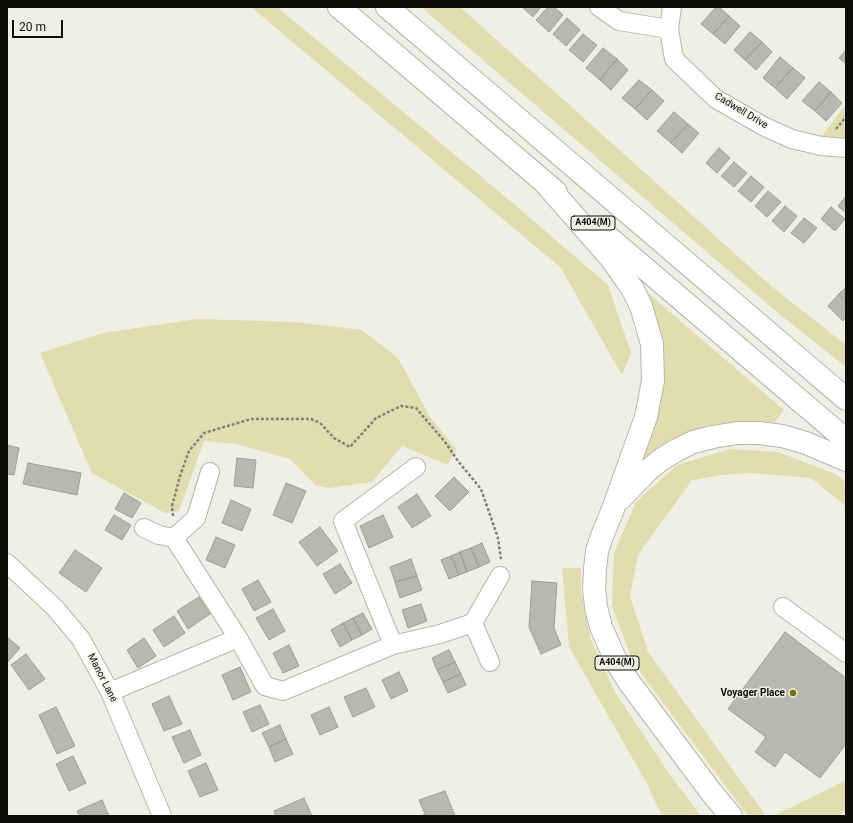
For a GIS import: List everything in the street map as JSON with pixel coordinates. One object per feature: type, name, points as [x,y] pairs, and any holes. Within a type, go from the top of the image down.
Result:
[{"type":"highway","name":"A404(M)","points":[[339,7],[846,440]]},
{"type":"highway","name":"A404(M)","points":[[387,7],[846,399]]},
{"type":"highway","name":"A404(M)","points":[[545,183],[610,258],[625,278],[641,306],[652,344],[653,381],[648,411],[597,551],[594,588],[596,607],[601,627],[617,663],[629,682],[711,792],[731,816]]},
{"type":"highway","name":"A404(M)","points":[[613,509],[634,484],[662,459],[693,442],[713,437],[737,433],[759,433],[782,436],[806,443],[846,460]]},
{"type":"street","points":[[599,7],[619,21],[669,29]]},
{"type":"street","name":"Cadwell Drive","points":[[672,7],[669,29],[674,59],[716,98],[765,127],[792,139],[821,146],[846,148]]},
{"type":"street","points":[[394,645],[344,521],[416,467]]},
{"type":"street","points":[[174,538],[196,518],[210,472]]},
{"type":"street","points":[[144,528],[159,535],[174,538],[238,638],[265,686],[283,691],[394,645],[440,634],[473,623],[500,576]]},
{"type":"street","name":"Manor Lane","points":[[7,563],[55,608],[81,639],[110,692],[162,816]]},
{"type":"street","points":[[783,607],[846,653]]},
{"type":"street","points":[[473,623],[490,662]]},
{"type":"street","points":[[110,692],[238,638]]},
{"type":"path","points":[[174,538],[172,506],[180,476],[189,451],[204,433],[251,419],[311,419],[320,423],[334,438],[350,447],[376,418],[401,406],[416,408],[445,442],[481,490],[498,538],[502,558],[500,576]]},
{"type":"shaded area","points":[[251,7],[277,7],[514,204],[608,285],[631,353],[622,375],[561,268]]},
{"type":"shaded area","points":[[421,7],[460,7],[771,286],[846,345],[846,367],[783,317]]},
{"type":"shaded area","points":[[846,104],[846,138],[822,136]]},
{"type":"shaded area","points":[[641,287],[784,410],[774,423],[769,422],[766,426],[637,464],[652,428]]},
{"type":"shaded area","points":[[197,319],[294,322],[362,330],[398,358],[430,417],[456,449],[448,465],[402,446],[372,482],[329,488],[315,485],[290,459],[236,444],[204,441],[179,511],[165,513],[92,473],[40,353],[103,333]]},
{"type":"shaded area","points":[[730,449],[778,452],[837,475],[846,482],[846,506],[811,478],[751,473],[722,475],[692,480],[638,555],[630,596],[648,652],[766,816],[748,816],[634,664],[612,607],[614,553],[636,502],[677,465]]},
{"type":"shaded area","points":[[562,568],[581,568],[581,592],[590,637],[615,692],[670,775],[701,816],[662,816],[646,782],[569,647]]},
{"type":"shaded area","points":[[846,779],[846,810],[838,816],[773,816],[843,782]]},
{"type":"building","points":[[522,7],[541,7],[533,17]]},
{"type":"building","points":[[548,7],[554,7],[563,15],[549,32],[536,20]]},
{"type":"building","points":[[716,7],[719,7],[729,16],[713,34],[701,24]]},
{"type":"building","points":[[729,16],[740,26],[725,44],[713,34]]},
{"type":"building","points":[[567,18],[580,30],[566,46],[553,34]]},
{"type":"building","points":[[750,32],[762,42],[745,60],[734,50]]},
{"type":"building","points":[[583,34],[597,45],[583,62],[569,50]]},
{"type":"building","points":[[762,42],[772,52],[756,70],[745,60]]},
{"type":"building","points":[[603,48],[617,59],[600,80],[586,68]]},
{"type":"building","points":[[846,50],[846,64],[839,58]]},
{"type":"building","points":[[780,57],[793,68],[775,88],[763,78]]},
{"type":"building","points":[[617,59],[628,70],[611,90],[600,80]]},
{"type":"building","points":[[793,68],[805,78],[787,99],[775,88]]},
{"type":"building","points":[[639,80],[652,90],[635,109],[622,98]]},
{"type":"building","points":[[819,82],[831,92],[815,111],[802,101]]},
{"type":"building","points":[[652,90],[664,101],[647,120],[635,109]]},
{"type":"building","points":[[831,92],[842,103],[826,121],[815,111]]},
{"type":"building","points":[[674,112],[688,124],[671,143],[657,131]]},
{"type":"building","points":[[688,124],[699,133],[682,153],[671,143]]},
{"type":"building","points":[[719,148],[730,158],[717,173],[706,163]]},
{"type":"building","points":[[734,162],[747,173],[734,187],[721,176]]},
{"type":"building","points":[[751,176],[764,187],[751,202],[738,191]]},
{"type":"building","points":[[768,191],[781,202],[767,217],[755,206]]},
{"type":"building","points":[[846,196],[846,213],[838,206]]},
{"type":"building","points":[[785,206],[797,216],[784,232],[772,221]]},
{"type":"building","points":[[831,207],[845,219],[835,231],[821,219]]},
{"type":"building","points":[[804,218],[817,228],[804,243],[791,233]]},
{"type":"building","points":[[846,287],[846,301],[839,294]]},
{"type":"building","points":[[839,294],[846,301],[846,317],[843,321],[828,306]]},
{"type":"building","points":[[7,445],[19,448],[14,475],[7,474]]},
{"type":"building","points":[[237,458],[256,460],[253,488],[234,486]]},
{"type":"building","points":[[28,463],[81,473],[77,495],[23,484]]},
{"type":"building","points":[[454,477],[469,492],[450,511],[435,496]]},
{"type":"building","points":[[286,483],[306,491],[292,523],[273,515]]},
{"type":"building","points":[[124,493],[141,503],[132,518],[115,509]]},
{"type":"building","points":[[417,494],[431,516],[412,528],[398,507]]},
{"type":"building","points":[[231,500],[251,509],[242,531],[222,523]]},
{"type":"building","points":[[114,515],[131,525],[122,540],[105,530]]},
{"type":"building","points":[[383,515],[393,537],[369,548],[360,526]]},
{"type":"building","points":[[320,527],[338,551],[317,566],[299,542]]},
{"type":"building","points":[[216,537],[235,545],[225,568],[206,560]]},
{"type":"building","points":[[482,543],[490,562],[479,567],[471,548]]},
{"type":"building","points":[[471,548],[479,567],[467,572],[460,552]]},
{"type":"building","points":[[75,550],[102,568],[86,592],[59,573]]},
{"type":"building","points":[[460,552],[467,572],[459,575],[451,556]]},
{"type":"building","points":[[451,556],[459,575],[449,579],[441,560]]},
{"type":"building","points":[[411,559],[417,576],[395,582],[390,567]]},
{"type":"building","points":[[340,564],[352,583],[335,594],[323,574]]},
{"type":"building","points":[[417,576],[422,590],[400,598],[395,582]]},
{"type":"building","points":[[258,580],[271,602],[254,611],[242,589]]},
{"type":"building","points":[[532,581],[557,583],[554,628],[561,645],[541,654],[529,627]]},
{"type":"building","points":[[199,597],[210,614],[188,629],[177,611]]},
{"type":"building","points":[[421,604],[427,621],[408,628],[402,610]]},
{"type":"building","points":[[273,609],[285,631],[269,640],[256,618]]},
{"type":"building","points":[[363,613],[372,629],[362,635],[353,618]]},
{"type":"building","points":[[174,616],[185,633],[164,647],[153,630]]},
{"type":"building","points":[[353,618],[362,635],[352,640],[343,623]]},
{"type":"building","points":[[343,623],[352,640],[340,647],[331,630]]},
{"type":"building","name":"Voyager Place","points":[[785,632],[846,678],[846,744],[820,778],[785,752],[775,767],[755,752],[766,737],[728,709]]},
{"type":"building","points":[[7,637],[20,648],[7,663]]},
{"type":"building","points":[[144,638],[156,656],[138,668],[127,650]]},
{"type":"building","points":[[289,645],[299,666],[283,673],[273,653]]},
{"type":"building","points":[[449,650],[455,662],[437,670],[432,658]]},
{"type":"building","points":[[26,654],[45,679],[29,690],[11,665]]},
{"type":"building","points":[[455,662],[461,674],[443,682],[437,670]]},
{"type":"building","points":[[240,667],[251,692],[233,700],[222,675]]},
{"type":"building","points":[[399,672],[408,691],[391,699],[382,680]]},
{"type":"building","points":[[461,674],[466,685],[448,693],[443,682]]},
{"type":"building","points":[[366,688],[375,707],[353,717],[344,697]]},
{"type":"building","points":[[169,696],[182,724],[164,731],[152,704]]},
{"type":"building","points":[[260,705],[269,724],[252,732],[243,712]]},
{"type":"building","points":[[56,707],[75,746],[57,754],[39,715]]},
{"type":"building","points":[[329,707],[338,727],[320,735],[311,715]]},
{"type":"building","points":[[280,725],[286,739],[269,747],[262,733]]},
{"type":"building","points":[[190,730],[201,755],[184,763],[172,737]]},
{"type":"building","points":[[286,739],[293,754],[275,762],[269,747]]},
{"type":"building","points":[[73,756],[86,783],[69,791],[56,764]]},
{"type":"building","points":[[206,763],[218,790],[200,797],[188,771]]},
{"type":"building","points":[[445,791],[455,816],[421,816],[425,814],[419,800]]},
{"type":"building","points":[[304,798],[312,816],[276,816],[274,811]]},
{"type":"building","points":[[102,800],[109,816],[80,816],[77,811]]},
{"type":"place","name":"Voyager Place","points":[[793,693]]}]
